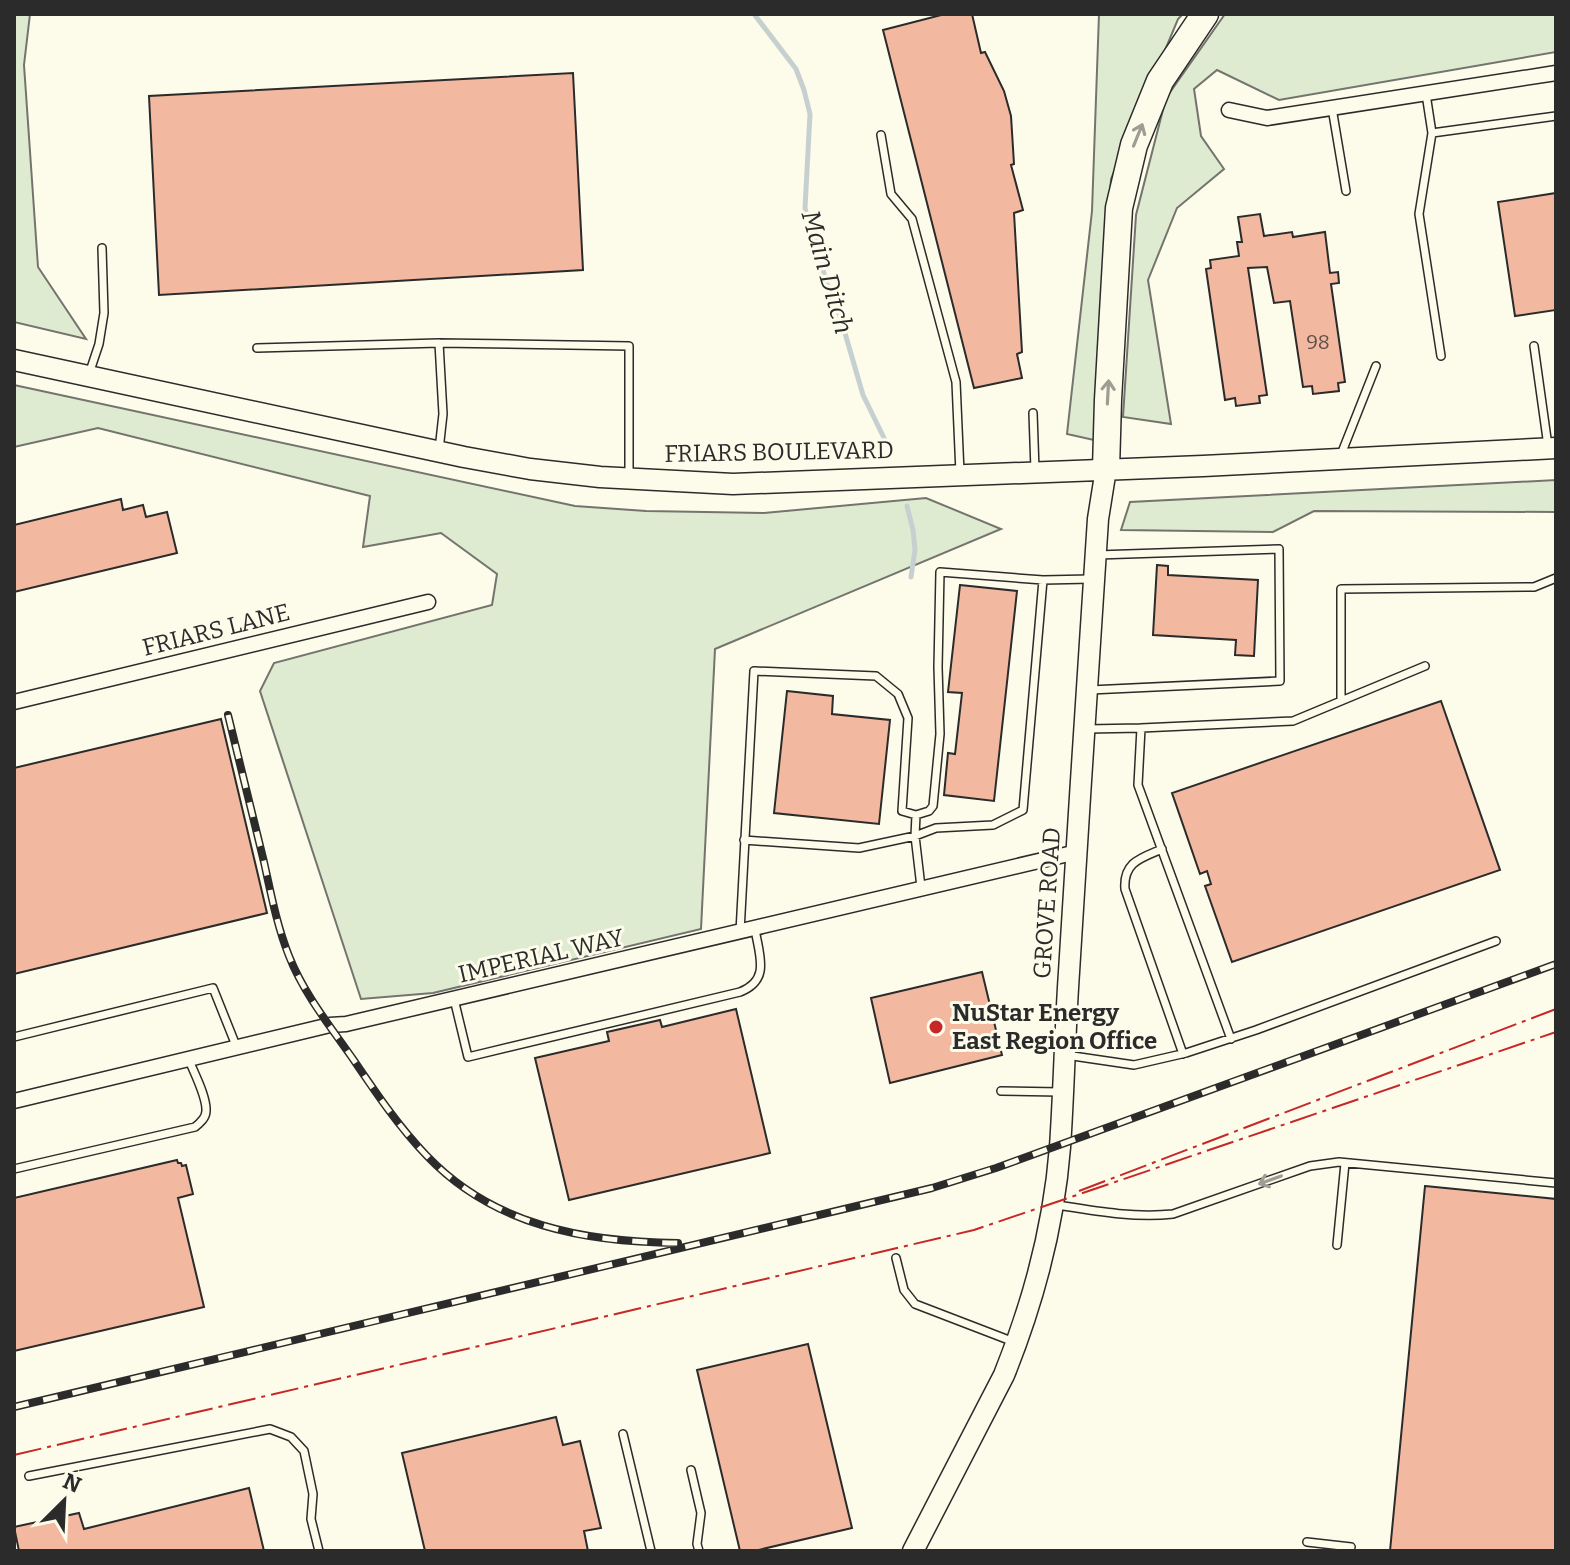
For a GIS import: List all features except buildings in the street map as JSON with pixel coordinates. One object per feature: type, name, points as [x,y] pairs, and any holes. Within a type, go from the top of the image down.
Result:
[{"type":"highway","points":[[1106,469],[1119,208],[1134,145],[1160,81],[1205,14]]},
{"type":"main road","name":"FRIARS BOULEVARD","points":[[14,360],[530,469],[733,484],[1339,460],[1552,448]]},
{"type":"main road","name":"GROVE ROAD","points":[[913,1551],[1004,1375],[1034,1290],[1052,1205],[1060,1145],[1093,579],[1106,469]]},
{"type":"street","points":[[1229,110],[1267,118],[1556,73]]},
{"type":"street","name":"FRIARS LANE","points":[[14,702],[428,602]]},
{"type":"street","name":"IMPERIAL WAY","points":[[14,1101],[1077,852]]},
{"type":"lane","points":[[1426,93],[1432,133],[1419,214],[1441,356]]},
{"type":"lane","points":[[1332,108],[1346,191]]},
{"type":"lane","points":[[1432,133],[1556,116]]},
{"type":"lane","points":[[881,135],[891,194],[912,219],[956,382],[960,475]]},
{"type":"lane","points":[[88,376],[99,344],[104,313],[102,248]]},
{"type":"lane","points":[[439,343],[443,414],[439,452]]},
{"type":"lane","points":[[257,348],[439,343],[629,346],[629,478]]},
{"type":"lane","points":[[1534,346],[1552,448]]},
{"type":"lane","points":[[1339,460],[1376,366]]},
{"type":"lane","points":[[1033,413],[1036,472]]},
{"type":"lane","points":[[1086,691],[1280,681],[1279,549],[1095,555]]},
{"type":"lane","points":[[454,999],[468,1057],[751,988],[760,973],[760,964],[748,931],[744,840],[754,671],[876,676],[898,694],[908,718],[902,811],[916,815],[929,811],[933,806],[939,748],[940,572],[1043,580],[1093,579]]},
{"type":"lane","points":[[1341,700],[1341,589],[1534,587],[1556,578]]},
{"type":"lane","points":[[744,840],[859,848],[915,836],[936,828],[993,825],[1023,810],[1043,580]]},
{"type":"lane","points":[[1084,729],[1293,721],[1425,666]]},
{"type":"lane","points":[[1141,728],[1138,785],[1231,1039]]},
{"type":"lane","points":[[916,815],[915,836],[921,887]]},
{"type":"lane","points":[[1162,849],[1129,867],[1124,877],[1125,889],[1183,1054]]},
{"type":"lane","points":[[1064,1055],[1134,1065],[1183,1054],[1496,941]]},
{"type":"lane","points":[[14,1037],[213,988],[238,1049]]},
{"type":"lane","points":[[14,1169],[195,1127],[203,1121],[206,1111],[189,1060]]},
{"type":"lane","points":[[1001,1091],[1062,1092]]},
{"type":"lane","points":[[1337,1245],[1345,1163]]},
{"type":"lane","points":[[1052,1205],[1121,1215],[1173,1214],[1310,1166],[1345,1163],[1556,1183]]},
{"type":"lane","points":[[896,1258],[904,1290],[915,1304],[1016,1343]]},
{"type":"lane","points":[[29,1476],[270,1429],[291,1437],[304,1451],[313,1494],[311,1519],[319,1551]]},
{"type":"lane","points":[[623,1434],[651,1551]]},
{"type":"lane","points":[[691,1470],[701,1513],[699,1551]]},
{"type":"lane","points":[[1307,1542],[1351,1547]]},
{"type":"green space","points":[[14,14],[30,14],[24,65],[38,267],[86,339],[14,322]]},
{"type":"green space","points":[[1099,14],[1183,14],[1178,19],[1111,179],[1094,440],[1067,434],[1092,211]]},
{"type":"green space","points":[[1225,14],[1556,14],[1556,52],[1279,100],[1217,70],[1194,89],[1201,136],[1224,169],[1177,208],[1148,280],[1171,424],[1123,417],[1136,215],[1166,98]]},
{"type":"green space","points":[[14,385],[575,506],[764,513],[926,498],[1001,529],[715,649],[701,929],[433,993],[361,999],[260,691],[274,663],[492,605],[497,574],[441,533],[363,547],[370,496],[98,428],[14,447]]},
{"type":"green space","points":[[1556,480],[1556,512],[1314,511],[1273,532],[1121,530],[1130,502]]},
{"type":"waterway","name":"Main Ditch","points":[[754,14],[796,69],[804,90],[810,114],[805,208],[823,253],[823,270],[863,395],[887,444]]},
{"type":"waterway","name":"Main Ditch","points":[[907,506],[915,550],[911,577]]},
{"type":"railway","points":[[228,715],[289,956],[318,1009],[407,1133],[453,1180],[511,1214],[543,1225],[609,1239],[678,1243]]},
{"type":"railway","points":[[14,1407],[932,1188],[996,1168],[1556,964]]},
{"type":"power","points":[[1079,1191],[1556,1009]]},
{"type":"power","points":[[14,1455],[974,1230],[1556,1032]]},
{"type":"place","name":"NuStar Energy East Region Office","points":[[936,1027]]}]
